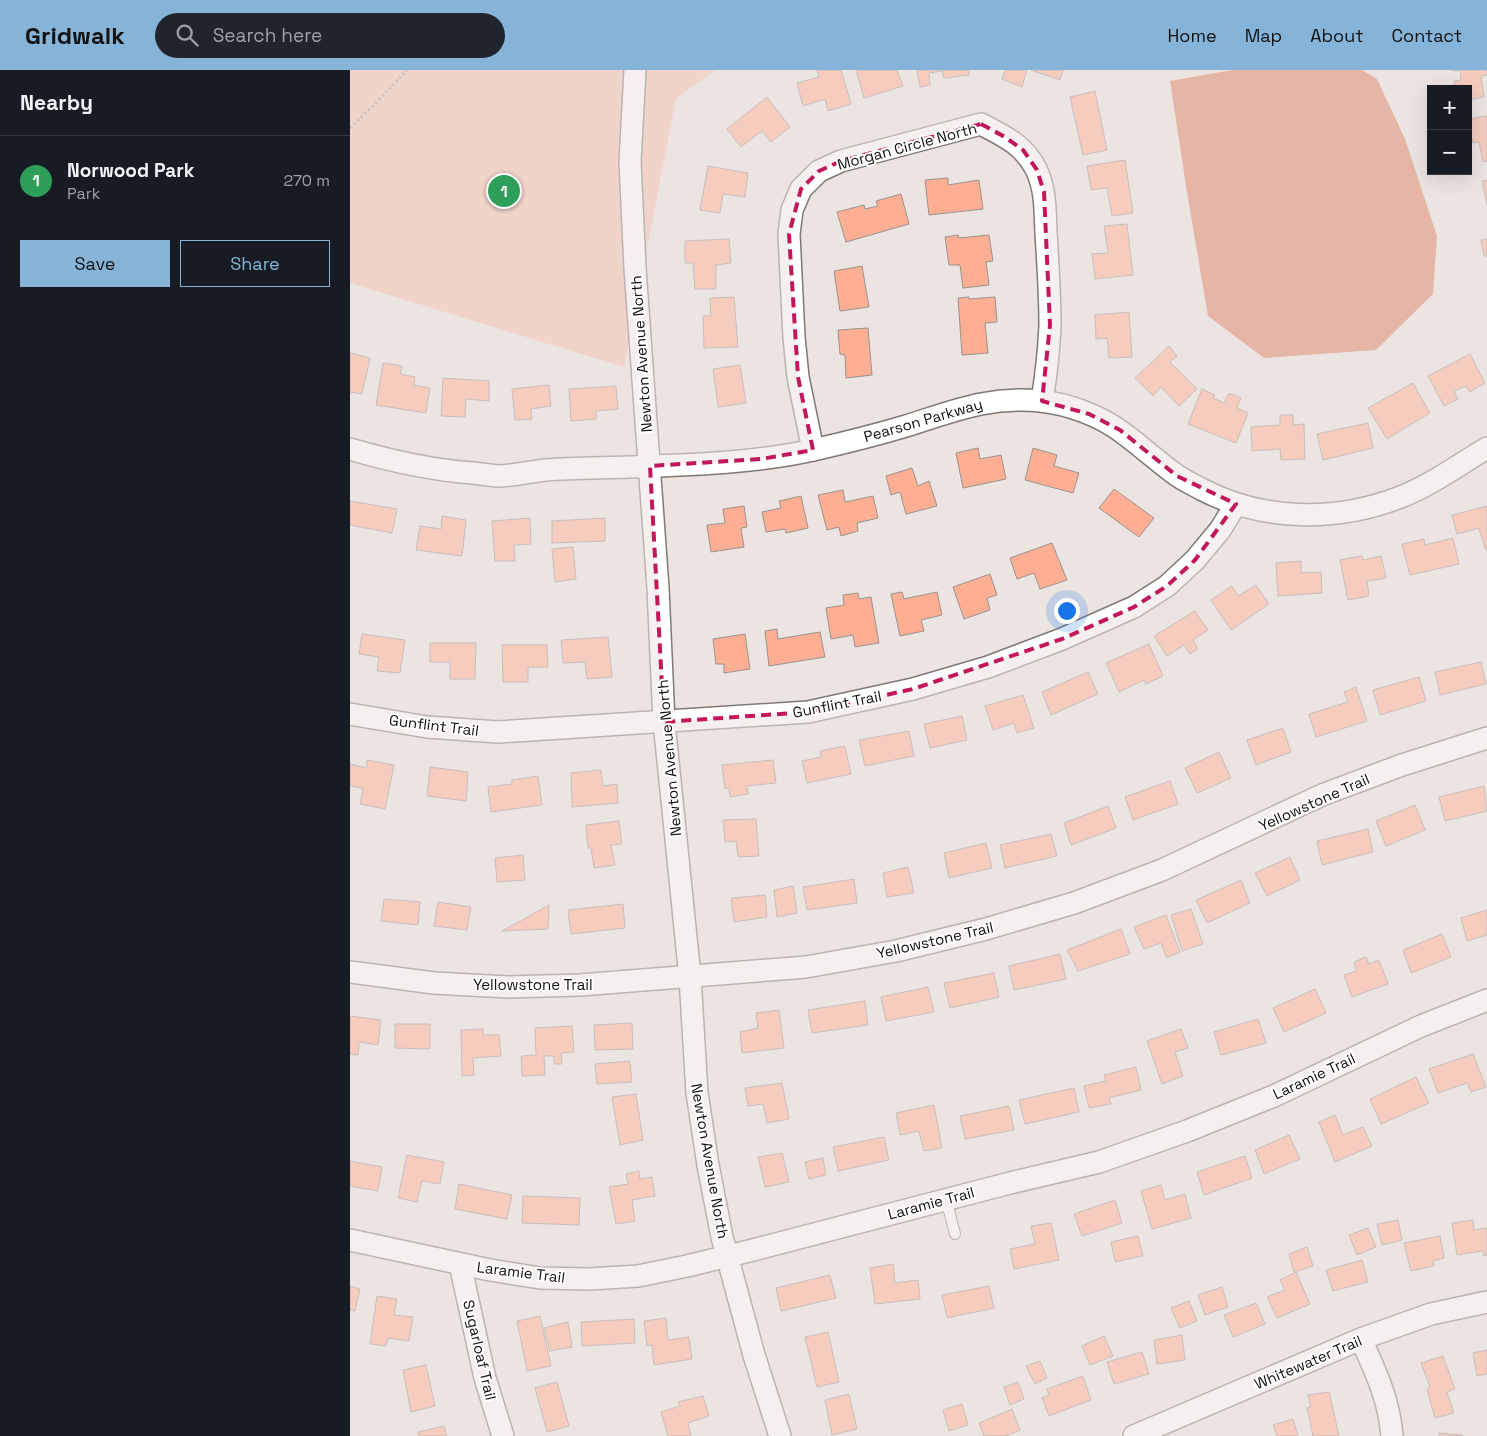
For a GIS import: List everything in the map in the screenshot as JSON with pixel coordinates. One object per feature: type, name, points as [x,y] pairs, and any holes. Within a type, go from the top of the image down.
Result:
[{"type":"street","name":"Newton Avenue North","points":[[635,70],[630,162],[635,268],[658,588],[664,722],[690,977],[697,1093],[708,1165],[728,1257],[754,1355],[780,1436]]},
{"type":"street","name":"Morgan Circle North","points":[[813,450],[798,377],[789,234],[792,210],[801,189],[819,172],[841,161],[981,124],[1005,136],[1024,150],[1036,170],[1044,192],[1050,325],[1042,401]]},
{"type":"street","name":"Pearson Parkway","points":[[350,449],[384,459],[440,470],[498,476],[544,470],[761,459],[813,450],[905,426],[951,410],[986,402],[1020,399],[1056,403],[1089,414],[1120,430],[1178,476],[1212,495],[1236,504],[1287,514],[1325,515],[1363,509],[1401,497],[1434,480],[1487,448]]},
{"type":"street","name":"Gunflint Trail","points":[[350,714],[427,727],[498,732],[808,712],[913,689],[988,667],[1062,639],[1134,607],[1167,586],[1195,560],[1220,530],[1236,504]]},
{"type":"street","name":"Yellowstone Trail","points":[[350,972],[434,983],[508,987],[580,985],[806,967],[896,951],[1003,924],[1074,903],[1162,870],[1322,795],[1402,765],[1487,738]]},
{"type":"street","name":"Laramie Trail","points":[[350,1240],[460,1264],[540,1278],[589,1279],[638,1276],[728,1257],[946,1199],[1099,1162],[1187,1131],[1274,1096],[1421,1026],[1487,1000]]},
{"type":"street","name":"Sugarloaf Trail","points":[[460,1264],[485,1378],[503,1436]]},
{"type":"street","name":"Whitewater Trail","points":[[1134,1436],[1361,1339],[1431,1314],[1487,1302]]},
{"type":"street","points":[[1361,1339],[1382,1386],[1391,1417],[1392,1436]]},
{"type":"lane","points":[[946,1199],[956,1234]]},
{"type":"path","points":[[350,128],[407,70]]},
{"type":"highlighted area","points":[[981,124],[1005,137],[1023,150],[1037,170],[1044,192],[1050,325],[1042,401],[1089,414],[1120,430],[1177,476],[1236,504],[1195,560],[1167,586],[1134,607],[1062,639],[913,689],[808,712],[664,722],[650,466],[761,459],[813,450],[798,377],[789,234],[801,189],[819,171],[841,161]]},
{"type":"shaded area","points":[[350,70],[715,70],[676,99],[624,367],[350,283]]},
{"type":"shaded area","points":[[1232,70],[1362,70],[1377,79],[1405,139],[1437,236],[1433,294],[1376,350],[1264,358],[1208,316],[1170,81]]},
{"type":"building","points":[[817,70],[841,70],[851,104],[828,111],[825,99],[803,106],[797,83],[819,77]]},
{"type":"building","points":[[856,70],[897,70],[903,86],[864,98]]},
{"type":"building","points":[[917,70],[968,70],[969,75],[944,78],[942,71],[929,73],[930,85],[920,87]]},
{"type":"building","points":[[1005,70],[1027,70],[1022,87],[1002,79]]},
{"type":"building","points":[[1031,70],[1063,70],[1060,80]]},
{"type":"building","points":[[1460,70],[1487,70],[1487,75],[1481,76],[1484,97],[1472,99],[1472,85],[1454,85],[1454,81],[1461,80]]},
{"type":"building","points":[[1095,91],[1107,150],[1083,155],[1070,97]]},
{"type":"building","points":[[767,97],[790,127],[771,142],[762,131],[741,147],[727,129]]},
{"type":"building","points":[[1487,116],[1487,161],[1483,162],[1479,142],[1473,143],[1472,118]]},
{"type":"building","points":[[1125,160],[1133,213],[1112,216],[1107,188],[1091,190],[1087,166]]},
{"type":"building","points":[[708,166],[748,173],[745,197],[723,194],[720,213],[700,210]]},
{"type":"building","points":[[948,178],[948,185],[979,180],[983,209],[929,215],[925,180]]},
{"type":"building","points":[[1487,180],[1487,205],[1482,181]]},
{"type":"building","points":[[901,194],[909,224],[846,242],[837,212],[864,205],[865,209],[878,206],[876,201]]},
{"type":"building","points":[[1127,224],[1133,275],[1095,279],[1092,254],[1108,253],[1104,226]]},
{"type":"building","points":[[958,235],[959,238],[989,235],[993,261],[986,262],[989,285],[963,288],[960,265],[949,265],[945,237]]},
{"type":"building","points":[[729,239],[731,263],[716,265],[716,289],[695,289],[693,263],[685,263],[685,241]]},
{"type":"building","points":[[1487,239],[1487,256],[1484,256],[1481,240]]},
{"type":"building","points":[[862,266],[869,307],[840,311],[834,271]]},
{"type":"building","points":[[734,297],[738,347],[704,348],[703,316],[711,316],[710,298]]},
{"type":"building","points":[[969,297],[969,299],[995,297],[997,322],[985,323],[988,353],[962,355],[958,298]]},
{"type":"building","points":[[1129,312],[1132,357],[1109,358],[1107,338],[1096,339],[1095,315]]},
{"type":"building","points":[[868,328],[872,375],[846,378],[845,355],[840,354],[838,330]]},
{"type":"building","points":[[1169,346],[1177,356],[1170,362],[1197,389],[1179,406],[1161,387],[1153,396],[1135,378]]},
{"type":"building","points":[[350,353],[370,358],[362,394],[350,392]]},
{"type":"building","points":[[1470,354],[1485,383],[1470,392],[1466,386],[1454,391],[1458,399],[1444,406],[1428,376]]},
{"type":"building","points":[[383,363],[402,366],[400,374],[415,377],[414,385],[430,388],[426,413],[376,405]]},
{"type":"building","points":[[740,365],[746,403],[718,407],[713,369]]},
{"type":"building","points":[[443,378],[489,381],[489,401],[466,399],[465,417],[441,416]]},
{"type":"building","points":[[1413,383],[1430,413],[1387,439],[1368,408]]},
{"type":"building","points":[[549,385],[551,406],[531,409],[532,419],[515,420],[512,389]]},
{"type":"building","points":[[616,386],[618,409],[596,411],[596,419],[571,421],[569,389]]},
{"type":"building","points":[[1202,389],[1215,395],[1213,398],[1224,403],[1229,393],[1241,398],[1237,408],[1248,413],[1236,443],[1188,424]]},
{"type":"building","points":[[1280,415],[1293,415],[1293,425],[1304,424],[1305,459],[1281,460],[1280,449],[1252,451],[1251,427],[1280,425]]},
{"type":"building","points":[[1368,423],[1373,448],[1323,460],[1317,434]]},
{"type":"building","points":[[978,448],[980,459],[1001,455],[1006,479],[963,488],[956,453]]},
{"type":"building","points":[[1033,448],[1057,455],[1054,466],[1079,473],[1073,493],[1025,480]]},
{"type":"building","points":[[912,468],[918,486],[929,481],[937,506],[906,514],[900,492],[891,495],[886,476]]},
{"type":"building","points":[[1114,489],[1154,518],[1139,537],[1099,508]]},
{"type":"building","points":[[843,490],[845,502],[873,496],[878,518],[857,523],[858,531],[841,536],[839,527],[827,530],[818,495]]},
{"type":"building","points":[[801,496],[808,528],[786,533],[785,529],[766,532],[762,512],[781,508],[779,501]]},
{"type":"building","points":[[350,501],[397,509],[392,533],[350,525]]},
{"type":"building","points":[[744,506],[747,527],[741,528],[744,547],[711,552],[707,525],[725,523],[723,509]]},
{"type":"building","points":[[1487,506],[1487,549],[1485,549],[1479,528],[1457,534],[1452,515]]},
{"type":"building","points":[[442,516],[466,520],[462,556],[416,550],[420,526],[441,529]]},
{"type":"building","points":[[530,518],[531,544],[514,545],[515,561],[495,561],[492,521]]},
{"type":"building","points":[[605,518],[605,541],[552,543],[552,521]]},
{"type":"building","points":[[1453,538],[1459,564],[1410,575],[1402,544],[1424,539],[1425,545]]},
{"type":"building","points":[[1052,543],[1067,580],[1040,589],[1034,573],[1017,579],[1010,558]]},
{"type":"building","points":[[573,547],[576,579],[555,582],[552,549]]},
{"type":"building","points":[[1362,556],[1363,560],[1381,556],[1386,578],[1367,581],[1369,596],[1348,600],[1340,560]]},
{"type":"building","points":[[1301,561],[1301,573],[1321,572],[1322,593],[1278,596],[1276,563]]},
{"type":"building","points":[[990,574],[997,595],[987,598],[990,610],[964,619],[953,587]]},
{"type":"building","points":[[1256,585],[1269,604],[1231,630],[1211,600],[1232,586],[1238,596]]},
{"type":"building","points":[[902,592],[904,599],[937,592],[942,615],[921,620],[924,631],[900,636],[891,594]]},
{"type":"building","points":[[858,593],[859,599],[871,597],[879,643],[855,647],[853,635],[831,639],[826,608],[844,605],[843,595]]},
{"type":"building","points":[[1195,611],[1208,630],[1193,640],[1198,649],[1190,654],[1184,645],[1167,656],[1154,636]]},
{"type":"building","points":[[777,629],[778,639],[820,632],[825,657],[769,666],[765,631]]},
{"type":"building","points":[[362,634],[405,640],[400,673],[377,671],[379,657],[359,654]]},
{"type":"building","points":[[745,634],[750,669],[724,673],[724,664],[716,664],[713,639]]},
{"type":"building","points":[[608,637],[612,677],[587,679],[585,662],[563,663],[561,640]]},
{"type":"building","points":[[430,643],[476,643],[475,679],[450,679],[450,662],[430,662]]},
{"type":"building","points":[[1149,644],[1163,676],[1146,684],[1144,680],[1119,692],[1106,663]]},
{"type":"building","points":[[502,645],[547,645],[548,667],[528,667],[528,682],[503,682]]},
{"type":"building","points":[[1481,662],[1486,684],[1440,695],[1435,672]]},
{"type":"building","points":[[1088,672],[1098,694],[1051,715],[1042,692]]},
{"type":"building","points":[[1419,677],[1426,701],[1380,715],[1373,690]]},
{"type":"building","points":[[1356,687],[1367,721],[1316,737],[1309,714],[1348,702],[1344,692]]},
{"type":"building","points":[[1023,695],[1034,728],[1017,733],[1014,723],[993,730],[985,706]]},
{"type":"building","points":[[962,716],[967,740],[930,748],[924,724]]},
{"type":"building","points":[[1283,728],[1291,752],[1256,765],[1247,740]]},
{"type":"building","points":[[909,731],[914,756],[865,766],[859,740]]},
{"type":"building","points":[[845,746],[851,774],[807,783],[802,761],[821,757],[820,751]]},
{"type":"building","points":[[1219,752],[1231,778],[1197,793],[1185,768]]},
{"type":"building","points":[[367,760],[394,765],[385,809],[360,804],[363,788],[350,786],[350,764],[367,768]]},
{"type":"building","points":[[773,760],[776,783],[747,786],[748,794],[730,797],[729,788],[725,789],[722,765]]},
{"type":"building","points":[[430,767],[468,772],[466,801],[427,796]]},
{"type":"building","points":[[601,770],[603,786],[617,784],[618,803],[572,807],[571,773]]},
{"type":"building","points":[[538,776],[542,805],[491,812],[488,787],[512,784],[512,780]]},
{"type":"building","points":[[1170,781],[1178,804],[1133,820],[1125,797]]},
{"type":"building","points":[[1484,786],[1487,811],[1445,821],[1439,797]]},
{"type":"building","points":[[1415,805],[1425,830],[1386,846],[1376,821]]},
{"type":"building","points":[[1108,806],[1116,828],[1071,845],[1064,823]]},
{"type":"building","points":[[756,819],[759,856],[738,857],[736,841],[725,842],[723,820]]},
{"type":"building","points":[[619,821],[622,844],[611,845],[615,865],[594,868],[591,848],[588,848],[586,825]]},
{"type":"building","points":[[1368,829],[1373,852],[1322,865],[1317,841]]},
{"type":"building","points":[[1051,834],[1057,856],[1005,868],[1000,845]]},
{"type":"building","points":[[986,843],[992,868],[949,878],[944,853]]},
{"type":"building","points":[[523,855],[525,880],[497,882],[495,858]]},
{"type":"building","points":[[1290,857],[1300,880],[1267,896],[1255,873]]},
{"type":"building","points":[[908,867],[914,893],[887,897],[883,873]]},
{"type":"building","points":[[854,879],[857,903],[807,910],[803,887]]},
{"type":"building","points":[[1241,880],[1250,903],[1207,923],[1196,900]]},
{"type":"building","points":[[793,886],[797,913],[777,917],[774,890]]},
{"type":"building","points":[[765,895],[767,917],[734,922],[731,898]]},
{"type":"building","points":[[384,899],[420,902],[418,925],[381,921]]},
{"type":"building","points":[[438,902],[471,907],[467,930],[434,926]]},
{"type":"building","points":[[623,904],[625,928],[571,934],[568,910]]},
{"type":"building","points":[[549,905],[548,929],[502,931]]},
{"type":"building","points":[[1191,909],[1203,944],[1182,951],[1171,915]]},
{"type":"building","points":[[1487,910],[1487,935],[1467,941],[1461,918]]},
{"type":"building","points":[[1166,915],[1180,952],[1167,958],[1161,943],[1144,949],[1134,927]]},
{"type":"building","points":[[1121,929],[1130,954],[1078,971],[1067,950]]},
{"type":"building","points":[[1442,934],[1451,957],[1411,973],[1403,950]]},
{"type":"building","points":[[1060,954],[1066,979],[1014,990],[1009,966]]},
{"type":"building","points":[[1366,957],[1369,964],[1379,960],[1388,984],[1352,997],[1344,975],[1356,971],[1354,962]]},
{"type":"building","points":[[994,973],[999,997],[950,1008],[944,983]]},
{"type":"building","points":[[928,987],[934,1012],[886,1021],[881,997]]},
{"type":"building","points":[[1315,989],[1326,1013],[1284,1032],[1273,1008]]},
{"type":"building","points":[[865,1001],[868,1025],[812,1033],[808,1010]]},
{"type":"building","points":[[779,1010],[784,1048],[742,1053],[740,1032],[758,1028],[756,1013]]},
{"type":"building","points":[[350,1016],[381,1020],[378,1045],[359,1042],[358,1055],[350,1054]]},
{"type":"building","points":[[1258,1019],[1266,1043],[1221,1055],[1214,1032]]},
{"type":"building","points":[[632,1023],[633,1049],[595,1050],[594,1025]]},
{"type":"building","points":[[395,1024],[430,1024],[430,1049],[395,1048]]},
{"type":"building","points":[[572,1026],[574,1052],[561,1053],[562,1064],[554,1064],[554,1056],[544,1056],[545,1075],[522,1076],[521,1056],[536,1055],[535,1028]]},
{"type":"building","points":[[483,1029],[483,1035],[499,1035],[501,1056],[473,1058],[474,1075],[462,1076],[461,1030]]},
{"type":"building","points":[[1181,1029],[1188,1048],[1175,1052],[1183,1076],[1162,1084],[1147,1041]]},
{"type":"building","points":[[1473,1054],[1486,1087],[1471,1092],[1467,1083],[1438,1093],[1429,1069]]},
{"type":"building","points":[[630,1061],[632,1082],[597,1084],[595,1064]]},
{"type":"building","points":[[1136,1067],[1141,1090],[1109,1098],[1111,1104],[1089,1108],[1084,1086],[1106,1081],[1104,1075]]},
{"type":"building","points":[[1416,1077],[1429,1103],[1381,1124],[1370,1099]]},
{"type":"building","points":[[782,1083],[789,1119],[767,1123],[763,1104],[748,1106],[745,1088]]},
{"type":"building","points":[[1074,1088],[1079,1112],[1025,1124],[1019,1100]]},
{"type":"building","points":[[636,1094],[643,1140],[620,1145],[612,1097]]},
{"type":"building","points":[[934,1105],[942,1148],[924,1151],[919,1131],[900,1135],[896,1113]]},
{"type":"building","points":[[1009,1106],[1014,1130],[965,1139],[960,1116]]},
{"type":"building","points":[[1335,1115],[1343,1135],[1363,1127],[1372,1146],[1335,1162],[1319,1122]]},
{"type":"building","points":[[1289,1135],[1300,1159],[1264,1174],[1255,1150]]},
{"type":"building","points":[[884,1137],[889,1160],[838,1171],[833,1147]]},
{"type":"building","points":[[782,1153],[789,1182],[765,1187],[758,1157]]},
{"type":"building","points":[[407,1155],[444,1162],[440,1184],[422,1181],[417,1202],[398,1198]]},
{"type":"building","points":[[1245,1156],[1252,1178],[1204,1195],[1197,1172]]},
{"type":"building","points":[[823,1158],[826,1175],[809,1179],[805,1162]]},
{"type":"building","points":[[350,1161],[382,1167],[378,1191],[350,1186]]},
{"type":"building","points":[[639,1171],[640,1179],[652,1177],[655,1196],[632,1200],[635,1221],[616,1224],[609,1187],[628,1184],[626,1174]]},
{"type":"building","points":[[459,1184],[512,1195],[507,1219],[455,1209]]},
{"type":"building","points":[[1161,1185],[1165,1200],[1185,1194],[1191,1218],[1152,1229],[1141,1191]]},
{"type":"building","points":[[523,1196],[580,1198],[579,1225],[522,1223]]},
{"type":"building","points":[[1115,1200],[1122,1223],[1082,1236],[1074,1214]]},
{"type":"building","points":[[1398,1220],[1402,1240],[1382,1245],[1377,1224]]},
{"type":"building","points":[[1473,1220],[1474,1230],[1487,1228],[1487,1255],[1484,1256],[1483,1251],[1457,1255],[1452,1223]]},
{"type":"building","points":[[1051,1223],[1059,1260],[1014,1269],[1010,1249],[1035,1244],[1031,1226]]},
{"type":"building","points":[[1368,1228],[1376,1247],[1357,1255],[1349,1235]]},
{"type":"building","points":[[1138,1236],[1143,1256],[1115,1262],[1111,1242]]},
{"type":"building","points":[[1440,1236],[1444,1258],[1433,1261],[1434,1266],[1411,1271],[1404,1243]]},
{"type":"building","points":[[1307,1247],[1313,1266],[1294,1272],[1289,1254]]},
{"type":"building","points":[[1362,1260],[1368,1282],[1333,1291],[1326,1270]]},
{"type":"building","points":[[893,1264],[895,1283],[918,1280],[920,1299],[875,1304],[870,1268]]},
{"type":"building","points":[[1296,1272],[1310,1304],[1277,1318],[1267,1297],[1285,1290],[1280,1280]]},
{"type":"building","points":[[830,1275],[836,1298],[781,1311],[776,1288]]},
{"type":"building","points":[[350,1286],[360,1289],[355,1311],[350,1310]]},
{"type":"building","points":[[989,1286],[994,1308],[947,1318],[942,1295]]},
{"type":"building","points":[[1222,1287],[1228,1307],[1205,1315],[1198,1295]]},
{"type":"building","points":[[377,1296],[397,1299],[394,1315],[413,1317],[409,1341],[388,1338],[386,1346],[370,1344]]},
{"type":"building","points":[[1189,1301],[1197,1321],[1180,1328],[1171,1308]]},
{"type":"building","points":[[1256,1303],[1265,1324],[1233,1337],[1224,1315]]},
{"type":"building","points":[[540,1316],[551,1366],[527,1371],[517,1321]]},
{"type":"building","points":[[666,1318],[668,1340],[689,1337],[692,1359],[654,1365],[652,1345],[647,1346],[644,1321]]},
{"type":"building","points":[[634,1319],[635,1343],[582,1346],[581,1322]]},
{"type":"building","points":[[568,1322],[572,1347],[550,1351],[544,1328]]},
{"type":"building","points":[[828,1332],[839,1382],[817,1387],[805,1337]]},
{"type":"building","points":[[1182,1335],[1185,1360],[1157,1364],[1154,1340]]},
{"type":"building","points":[[1104,1336],[1113,1356],[1090,1365],[1082,1346]]},
{"type":"building","points":[[1487,1350],[1487,1374],[1477,1376],[1473,1353]]},
{"type":"building","points":[[1142,1352],[1149,1374],[1114,1384],[1107,1362]]},
{"type":"building","points":[[1443,1356],[1455,1389],[1447,1392],[1454,1413],[1435,1418],[1427,1389],[1430,1387],[1421,1363]]},
{"type":"building","points":[[1040,1361],[1047,1378],[1035,1384],[1026,1366]]},
{"type":"building","points":[[426,1365],[435,1406],[411,1412],[403,1370]]},
{"type":"building","points":[[1083,1376],[1091,1400],[1049,1416],[1042,1398],[1049,1395],[1047,1389]]},
{"type":"building","points":[[557,1382],[569,1426],[547,1432],[535,1388]]},
{"type":"building","points":[[1018,1382],[1024,1399],[1010,1405],[1004,1387]]},
{"type":"building","points":[[1329,1392],[1339,1436],[1313,1436],[1307,1408],[1311,1407],[1308,1395]]},
{"type":"building","points":[[849,1394],[857,1429],[832,1435],[825,1400]]},
{"type":"building","points":[[703,1396],[709,1416],[688,1423],[691,1436],[668,1436],[661,1412],[680,1406],[678,1402]]},
{"type":"building","points":[[962,1404],[968,1425],[949,1431],[943,1410]]},
{"type":"building","points":[[1012,1409],[1020,1430],[1006,1436],[984,1436],[979,1423]]},
{"type":"building","points":[[1293,1419],[1298,1436],[1277,1436],[1273,1425]]},
{"type":"building","points":[[444,1426],[447,1436],[419,1436],[418,1432]]},
{"type":"building","points":[[1439,1433],[1463,1435],[1463,1436],[1439,1436]]},
{"type":"place","name":"Norwood Park","points":[[504,191]]}]
